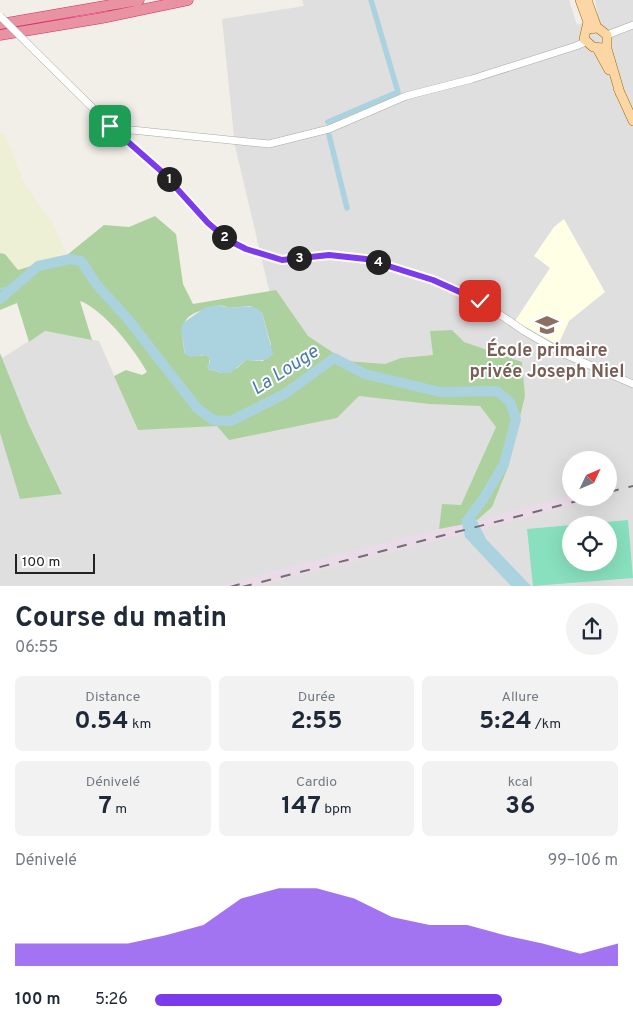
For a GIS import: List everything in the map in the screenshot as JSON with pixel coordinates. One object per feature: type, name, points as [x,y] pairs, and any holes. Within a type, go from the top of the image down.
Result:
[{"type":"highway","points":[[0,24],[139,0]]},
{"type":"highway","points":[[0,35],[102,18],[188,0]]},
{"type":"main road","points":[[580,0],[588,22],[584,36],[585,42],[597,48],[633,121]]},
{"type":"main road","points":[[587,0],[598,28],[607,35],[607,45],[620,94]]},
{"type":"main road","points":[[587,29],[598,28]]},
{"type":"main road","points":[[597,48],[607,45]]},
{"type":"street","points":[[0,16],[119,134],[161,171],[208,223],[228,240],[246,249],[282,260],[329,255],[366,259],[433,280],[480,301],[524,331],[560,352],[633,384]]},
{"type":"street","points":[[607,35],[633,25]]},
{"type":"street","points":[[119,134],[132,130],[270,144],[329,129],[406,96],[472,79],[585,42]]},
{"type":"shaded area","points":[[302,0],[569,0],[577,25],[598,16],[595,0],[633,0],[633,586],[0,586],[0,433],[3,441],[62,493],[29,425],[2,358],[45,331],[99,341],[138,430],[277,363],[274,311],[235,146],[222,19],[304,6]]},
{"type":"shaded area","points":[[0,132],[5,134],[25,185],[53,223],[67,255],[18,270],[5,254],[0,252]]},
{"type":"shaded area","points":[[564,219],[605,292],[569,321],[558,345],[515,321],[550,268],[534,256],[554,227]]},
{"type":"shaded area","points":[[562,498],[562,506],[568,506],[257,586],[218,586],[439,529],[475,522]]},
{"type":"green space","points":[[155,216],[176,234],[183,284],[193,304],[276,290],[308,336],[346,361],[385,364],[401,358],[433,355],[430,331],[452,330],[464,342],[522,362],[525,396],[508,467],[492,507],[475,522],[439,529],[442,504],[461,505],[496,427],[480,406],[430,404],[359,396],[337,418],[229,440],[217,426],[138,430],[114,376],[126,370],[142,375],[147,372],[127,342],[98,312],[80,301],[92,340],[45,331],[29,342],[17,303],[0,310],[0,253],[5,254],[18,270],[67,255],[104,225],[129,227]],"holes":[[[220,305],[230,308],[250,306],[262,313],[271,345],[263,361],[246,360],[237,368],[222,373],[208,369],[210,358],[206,355],[185,354],[182,332],[184,324],[192,314]]]},
{"type":"green space","points":[[0,353],[29,425],[62,494],[20,499],[0,433]]},
{"type":"green space","points":[[628,520],[633,578],[533,586],[527,529],[562,526],[562,571],[617,571],[617,521]]},
{"type":"water","points":[[220,305],[258,309],[262,313],[273,354],[267,359],[246,360],[230,373],[222,373],[208,369],[207,366],[210,358],[206,355],[190,357],[185,354],[181,329],[183,323],[206,307]]},
{"type":"water","points":[[461,518],[476,519],[486,539],[531,586],[511,586],[465,537]]},
{"type":"waterway","points":[[328,122],[398,92],[371,0]]},
{"type":"waterway","points":[[329,135],[347,208]]},
{"type":"waterway","name":"La Louge","points":[[0,299],[38,266],[70,259],[81,261],[97,285],[127,318],[197,408],[213,420],[231,421],[286,393],[334,358],[365,374],[440,392],[497,391],[510,402],[516,419],[504,464],[484,498],[469,518],[472,530]]},
{"type":"waterway","points":[[0,289],[13,287]]},
{"type":"railway","points":[[618,490],[633,486]]},
{"type":"railway","points":[[246,586],[562,505]]},
{"type":"railway","points":[[233,586],[247,582]]},
{"type":"place","name":"École primaire privée Joseph Niel","points":[[547,325]]},
{"type":"route","points":[[110,126],[161,171],[208,223],[228,240],[246,249],[282,260],[329,255],[366,259],[433,280],[480,301]]}]
